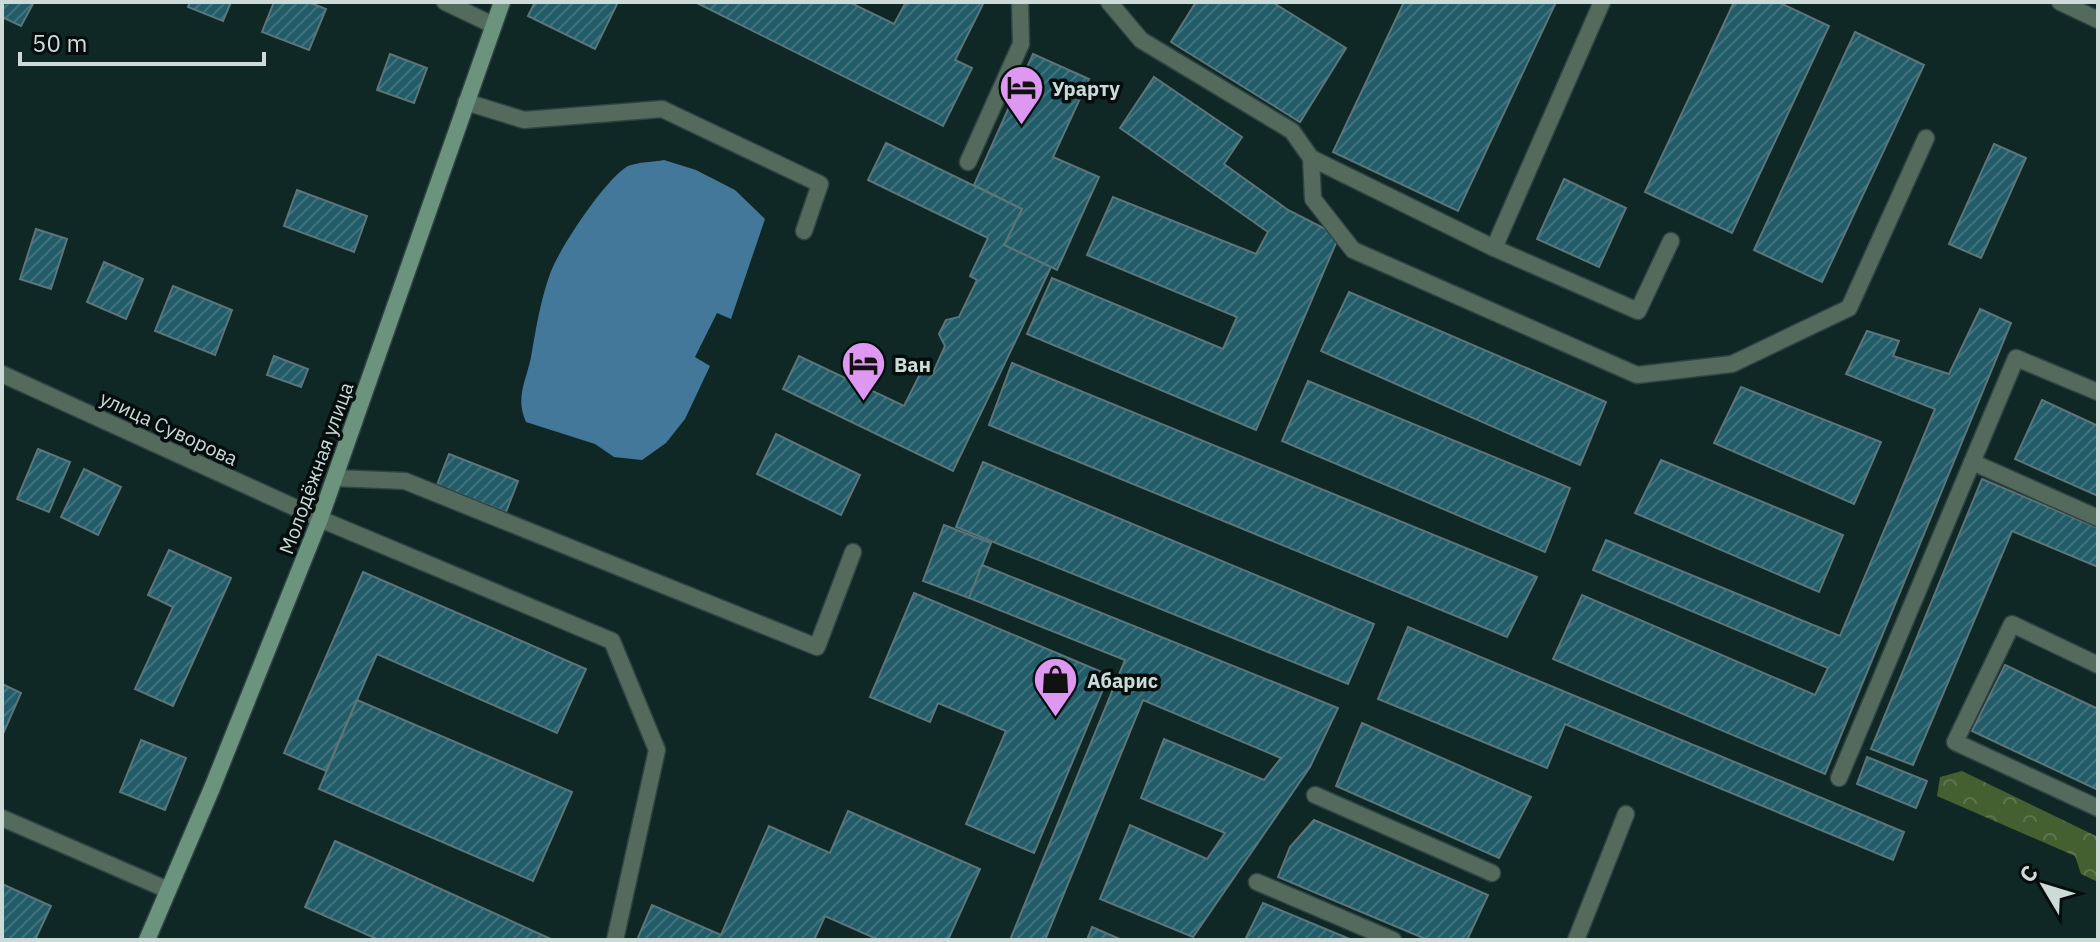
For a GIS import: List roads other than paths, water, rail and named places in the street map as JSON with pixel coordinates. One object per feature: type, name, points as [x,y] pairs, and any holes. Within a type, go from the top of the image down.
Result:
[{"type":"street","points":[[445,2],[493,25]]},
{"type":"street","name":"Молодёжная улица","points":[[147,940],[320,519],[502,2]]},
{"type":"street","points":[[968,162],[1021,44],[1020,2]]},
{"type":"street","points":[[1109,2],[1141,40],[1292,131],[1311,158],[1494,248],[1638,311],[1671,241]]},
{"type":"street","points":[[1494,248],[1602,2]]},
{"type":"street","points":[[2060,2],[2098,20]]},
{"type":"street","points":[[466,102],[524,120],[662,109],[820,184],[804,231]]},
{"type":"street","points":[[1311,158],[1313,199],[1353,250],[1637,375],[1732,364],[1849,308],[1926,138]]},
{"type":"street","points":[[1839,778],[2016,358],[2098,392]]},
{"type":"street","name":"улица Суворова","points":[[2,374],[320,519],[612,641],[657,750],[615,940]]},
{"type":"street","points":[[1972,462],[2098,518]]},
{"type":"street","points":[[335,478],[405,481],[817,647],[853,552]]},
{"type":"street","points":[[2098,665],[2012,624],[1955,742],[2098,808]]},
{"type":"street","points":[[1315,795],[1492,873]]},
{"type":"street","points":[[1576,940],[1626,814]]},
{"type":"street","points":[[2,818],[168,890]]},
{"type":"street","points":[[1257,882],[1393,940]]},
{"type":"water","points":[[664,160],[696,170],[735,190],[765,219],[731,319],[717,313],[695,357],[710,366],[685,419],[666,443],[642,460],[614,457],[595,444],[526,422],[521,405],[522,390],[547,284],[572,232],[619,173],[628,166]]},
{"type":"place","name":"Урарту","points":[[1021,127]]},
{"type":"place","name":"Ван","points":[[863,403]]},
{"type":"place","name":"Абарис","points":[[1056,719]]}]
